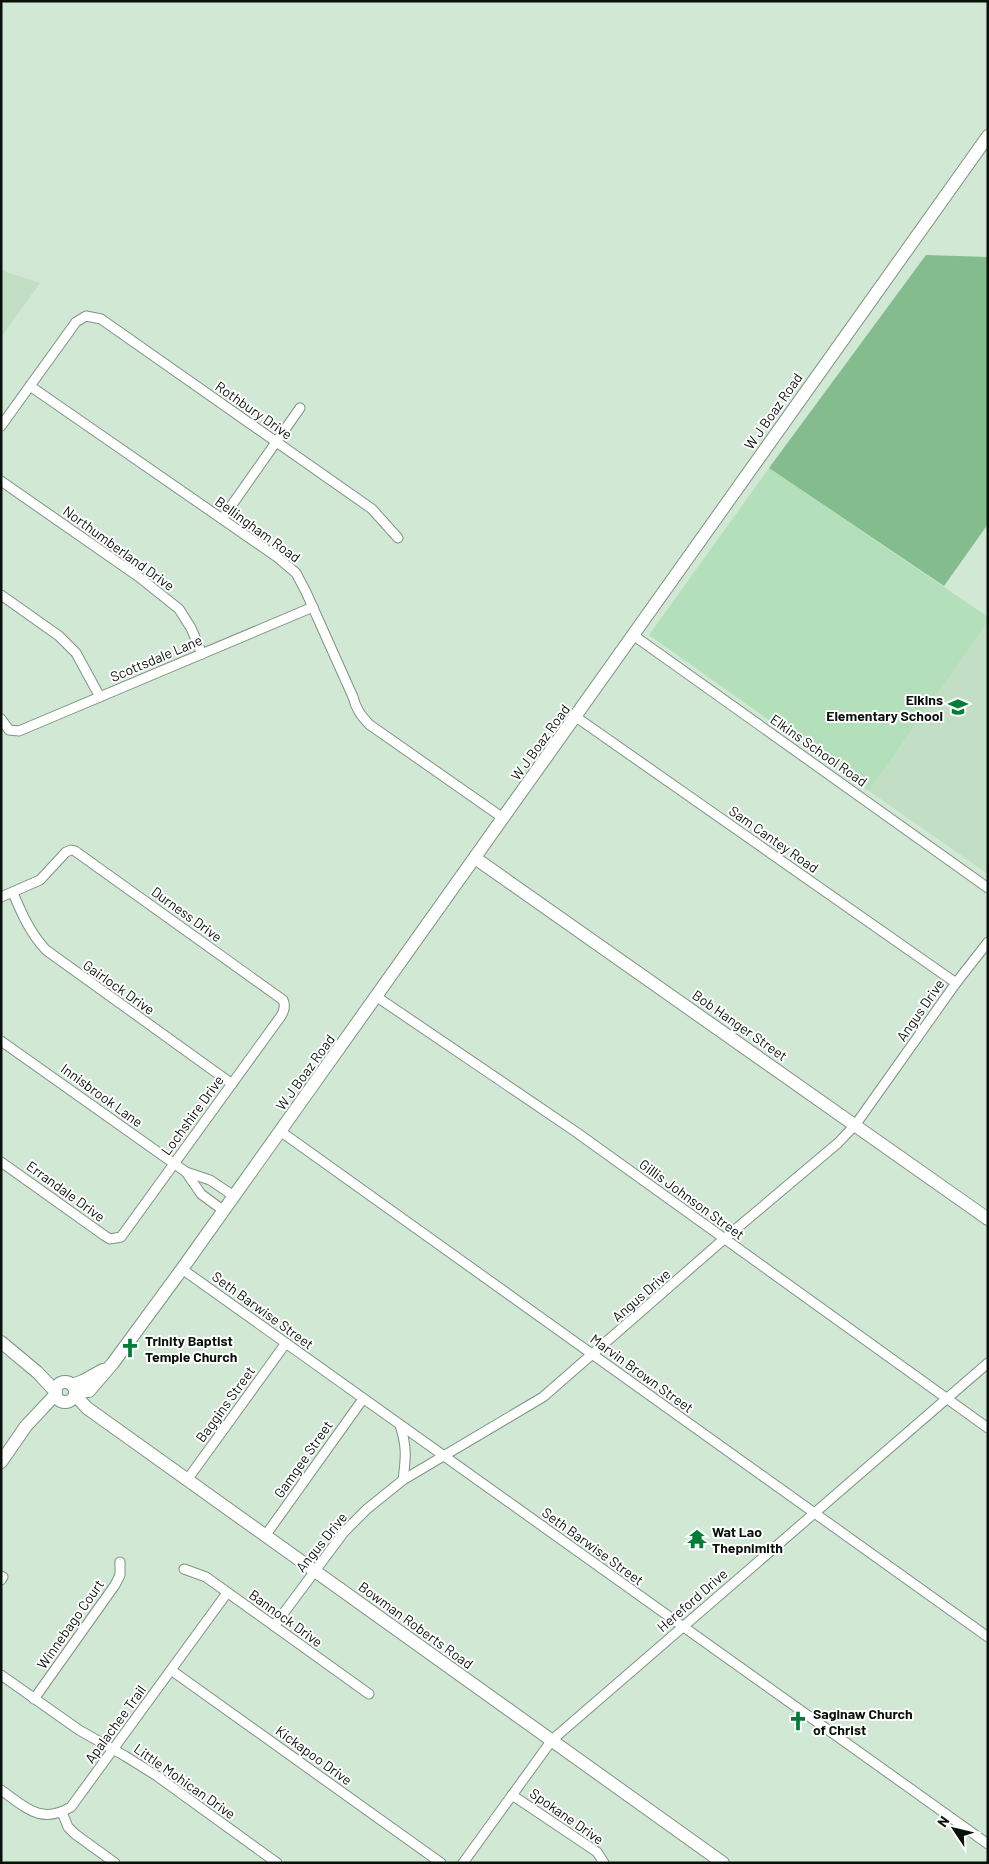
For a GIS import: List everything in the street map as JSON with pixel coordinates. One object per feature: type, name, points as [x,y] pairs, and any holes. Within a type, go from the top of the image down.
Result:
[{"type":"street","name":"W J Boaz Road","points":[[1,1462],[26,1426],[44,1407],[114,1363],[377,997],[791,410],[988,136]]},
{"type":"street","name":"Rothbury Drive","points":[[30,386],[76,322],[86,316],[100,319],[372,509],[398,538]]},
{"type":"street","points":[[1,426],[30,386]]},
{"type":"street","name":"Bellingham Road","points":[[30,386],[222,519],[296,573],[313,607],[353,697],[356,708],[361,715],[370,725],[503,818]]},
{"type":"street","points":[[222,519],[300,408]]},
{"type":"street","name":"Northumberland Drive","points":[[1,481],[139,577],[179,608],[191,628],[202,654]]},
{"type":"street","points":[[1,595],[59,636],[76,653],[100,697]]},
{"type":"street","name":"Scottsdale Lane","points":[[1,720],[9,730],[19,731],[313,607]]},
{"type":"street","name":"Elkins School Road","points":[[633,635],[988,888]]},
{"type":"street","name":"Sam Cantey Road","points":[[576,717],[956,983]]},
{"type":"street","name":"Durness Drive","points":[[13,893],[40,880],[61,857],[71,850],[82,856],[285,1003]]},
{"type":"street","name":"Bob Hanger Street","points":[[475,858],[988,1218]]},
{"type":"street","points":[[1,897],[13,893]]},
{"type":"street","name":"Gairlock Drive","points":[[13,893],[36,940],[46,950],[232,1084]]},
{"type":"street","name":"Angus Drive","points":[[274,1626],[344,1532],[367,1510],[403,1480],[532,1405],[593,1355],[724,1239],[838,1143],[856,1124],[956,983],[988,942]]},
{"type":"street","name":"Gillis Johnson Street","points":[[377,997],[576,1132],[988,1428]]},
{"type":"street","name":"Lochshire Drive","points":[[116,1239],[124,1233],[232,1084],[285,1009],[285,1003]]},
{"type":"street","name":"Innisbrook Lane","points":[[1,1041],[186,1172],[210,1180],[234,1196]]},
{"type":"street","name":"Marvin Brown Street","points":[[280,1131],[988,1637]]},
{"type":"street","name":"Errandale Drive","points":[[1,1162],[105,1236],[110,1239],[116,1239]]},
{"type":"street","name":"Innisbrook Lane","points":[[186,1172],[201,1194],[224,1211]]},
{"type":"street","name":"Seth Barwise Street","points":[[182,1269],[988,1844]]},
{"type":"street","name":"Bowman Roberts Road","points":[[1,1342],[37,1372],[89,1410],[723,1863]]},
{"type":"street","name":"Baggins Street","points":[[187,1480],[286,1343]]},
{"type":"street","name":"Hereford Drive","points":[[463,1863],[552,1740],[988,1363]]},
{"type":"street","name":"Gamgee Street","points":[[265,1536],[363,1399]]},
{"type":"street","points":[[400,1425],[406,1442],[403,1480]]},
{"type":"street","name":"Winnebago Court","points":[[34,1699],[115,1585],[120,1575],[120,1562]]},
{"type":"street","name":"Bannock Drive","points":[[184,1569],[206,1577],[369,1694]]},
{"type":"street","points":[[1,1576],[3,1577],[1,1580]]},
{"type":"street","name":"Apalachee Trail","points":[[62,1812],[71,1807],[80,1796],[227,1592]]},
{"type":"street","name":"Kickapoo Drive","points":[[171,1670],[441,1863]]},
{"type":"street","name":"Little Mohican Drive","points":[[1,1675],[79,1730],[157,1776],[278,1863]]},
{"type":"street","points":[[1,1790],[33,1812],[53,1815],[62,1812],[68,1827],[75,1834],[115,1863]]},
{"type":"street","name":"Spokane Drive","points":[[512,1795],[597,1852],[604,1863]]},
{"type":"shaded area","points":[[1,270],[40,283],[1,337]]},
{"type":"shaded area","points":[[769,468],[988,617],[988,622],[869,791],[649,635]]},
{"type":"shaded area","name":"Elkins Elementary School","points":[[988,622],[988,874],[869,791]]},
{"type":"green space","points":[[926,255],[988,257],[988,524],[944,586],[769,468]]},
{"type":"place","name":"Elkins Elementary School","points":[[958,707]]},
{"type":"place","name":"Trinity Baptist Temple Church","points":[[130,1348]]},
{"type":"place","name":"Wat Lao Thepnimith","points":[[697,1539]]},
{"type":"place","name":"Saginaw Church of Christ","points":[[798,1721]]}]
